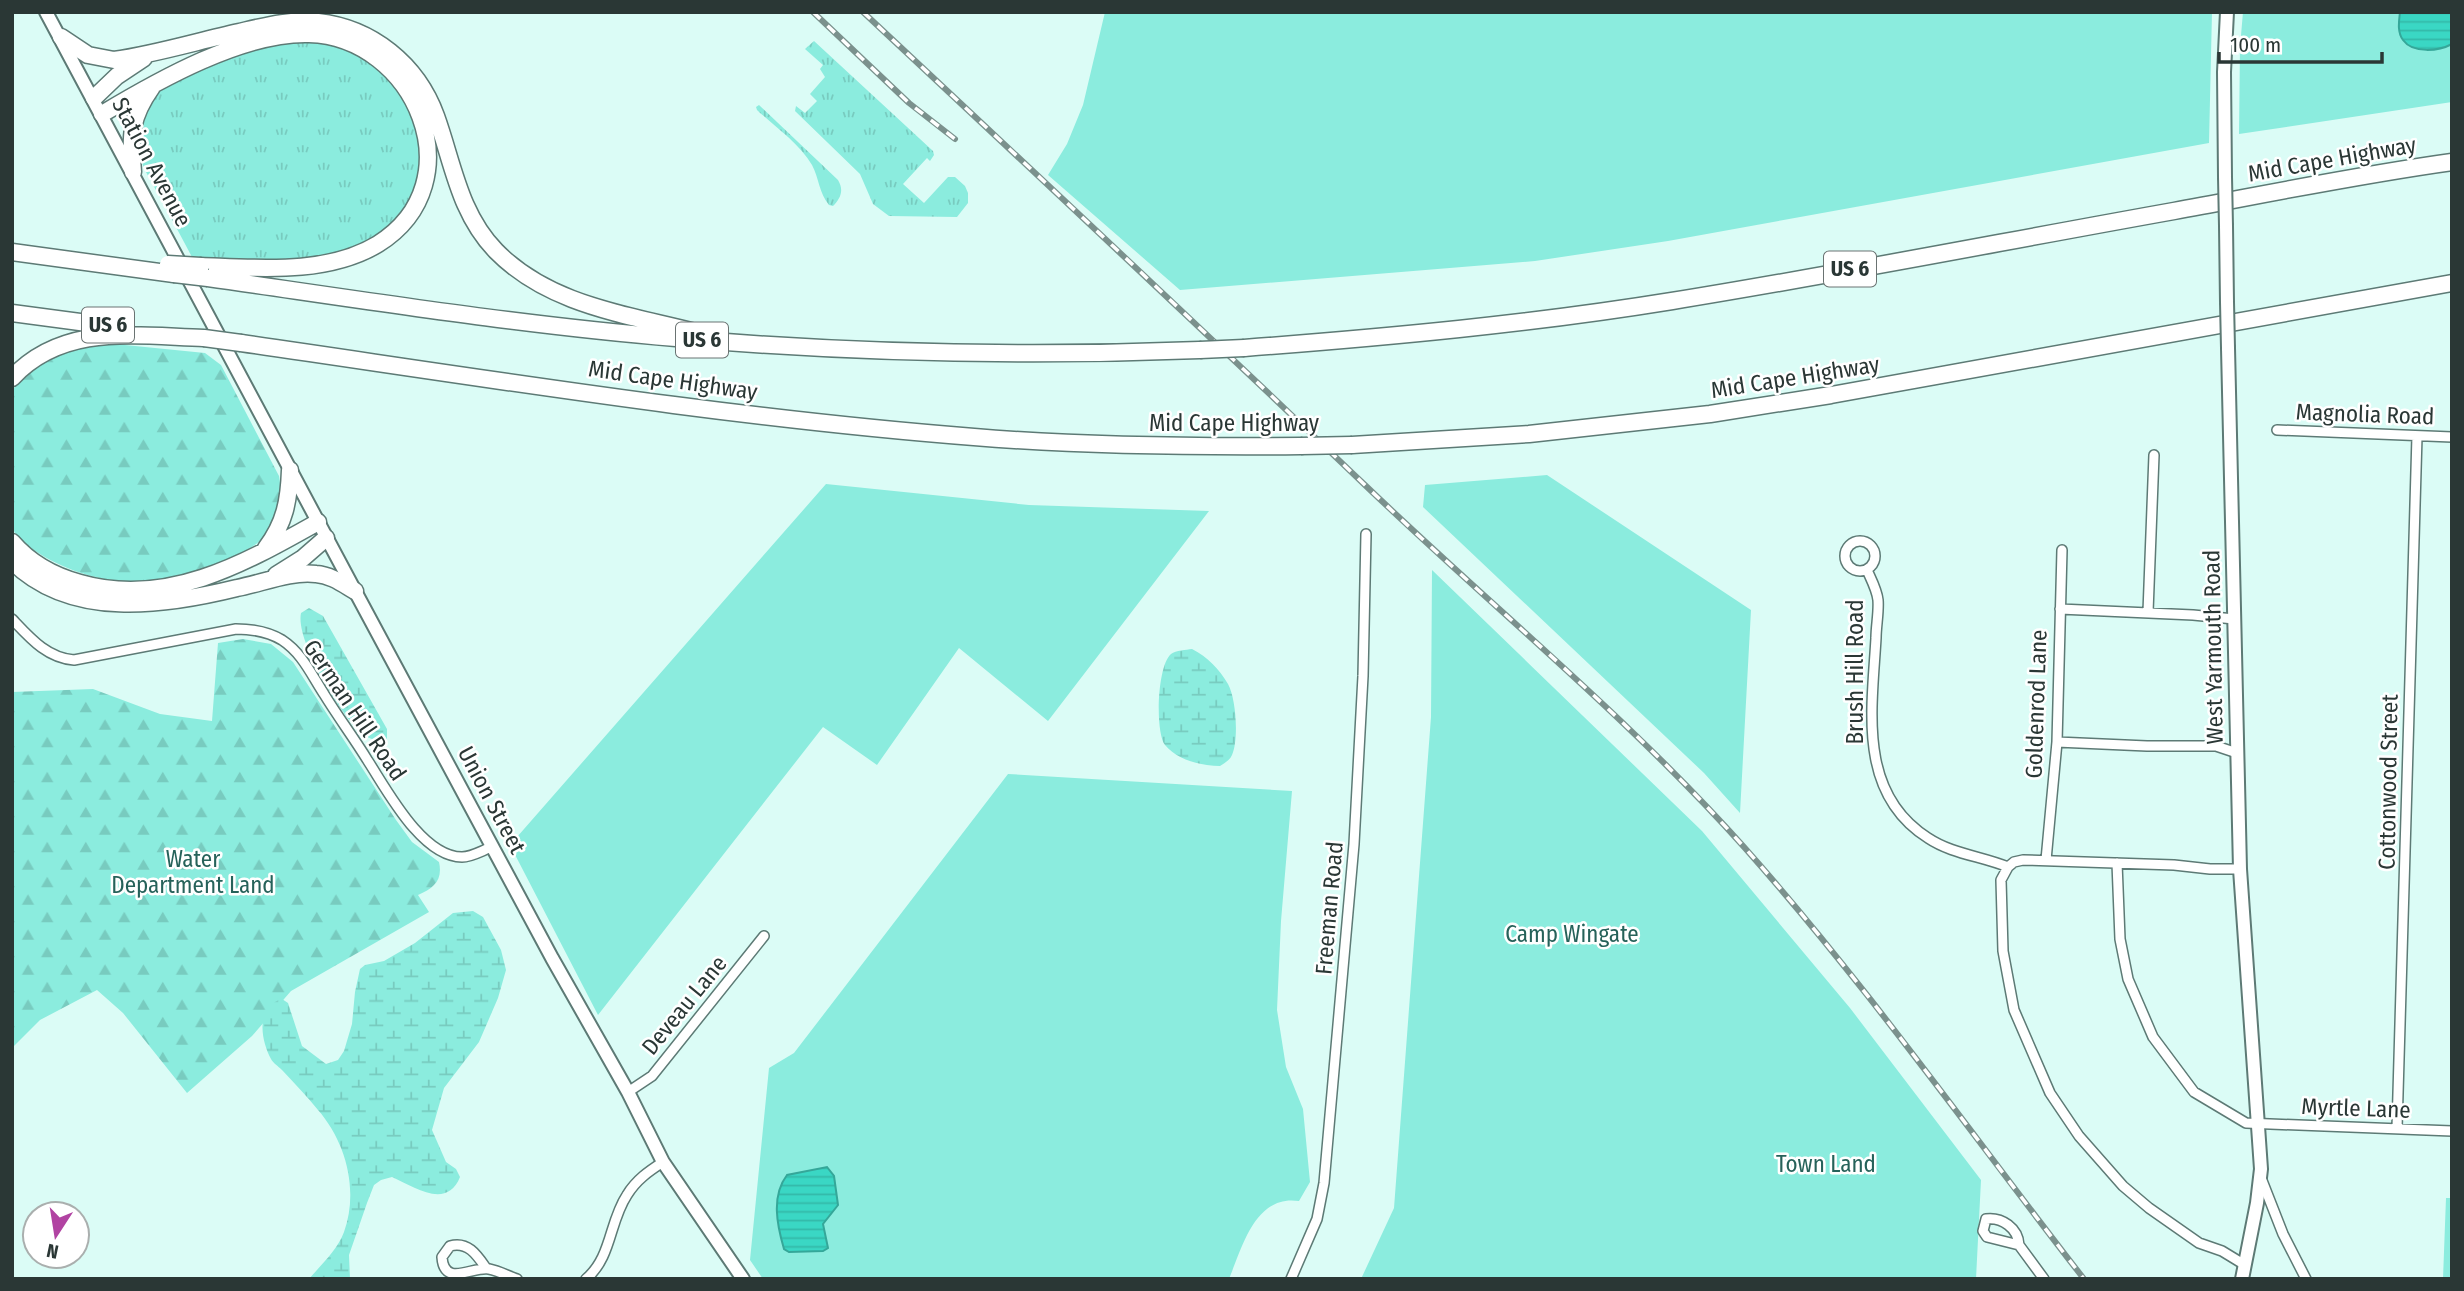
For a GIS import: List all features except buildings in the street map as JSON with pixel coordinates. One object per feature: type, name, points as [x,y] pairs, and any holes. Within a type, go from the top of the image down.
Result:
[{"type":"highway","points":[[61,37],[88,55],[106,60],[291,22],[329,24],[364,34],[395,55],[423,89],[436,115],[465,206],[486,240],[506,260],[544,286],[577,301],[626,317],[734,343]]},
{"type":"highway","points":[[102,114],[192,65],[238,48],[285,36],[321,35],[357,46],[392,71],[413,100],[426,135],[428,159],[419,196],[408,216],[377,244],[350,256],[316,264],[204,272]]},
{"type":"highway","points":[[94,98],[117,76],[155,52]]},
{"type":"highway","points":[[133,172],[133,120],[154,85]]},
{"type":"highway","name":"Mid Cape Highway","points":[[12,252],[87,262],[204,272],[538,323],[734,343],[956,353],[1200,350],[1479,328],[1624,308],[2178,210],[2331,180],[2452,162]]},
{"type":"highway","name":"Mid Cape Highway","points":[[12,313],[211,335],[240,343],[783,418],[906,432],[1114,445],[1301,446],[1529,434],[1734,410],[2452,283]]},
{"type":"highway","points":[[12,378],[43,352],[75,340],[110,336],[211,335]]},
{"type":"highway","points":[[262,552],[280,528],[286,513],[290,470]]},
{"type":"highway","points":[[12,542],[30,559],[55,575],[89,586],[125,591],[180,586],[214,576],[318,522]]},
{"type":"highway","points":[[267,580],[290,567],[327,538]]},
{"type":"highway","points":[[12,561],[37,581],[61,592],[90,600],[118,603],[150,604],[180,600],[267,580],[316,574],[330,577],[355,592]]},
{"type":"main road","name":"Station Avenue","points":[[46,12],[133,172],[211,335]]},
{"type":"main road","name":"West Yarmouth Road","points":[[2227,12],[2224,59],[2225,177],[2240,869],[2259,1123],[2260,1177],[2242,1279]]},
{"type":"main road","name":"Union Street","points":[[211,335],[290,470],[492,847],[628,1092],[663,1162],[743,1279]]},
{"type":"street","name":"Magnolia Road","points":[[2277,430],[2452,437]]},
{"type":"street","name":"Cottonwood Street","points":[[2397,1128],[2417,436]]},
{"type":"street","points":[[2148,612],[2152,564],[2154,455]]},
{"type":"street","name":"Freeman Road","points":[[1291,1279],[1317,1219],[1324,1183],[1353,844],[1363,676],[1366,534]]},
{"type":"street","name":"Goldenrod Lane","points":[[2046,860],[2057,742],[2062,550]]},
{"type":"street","name":"Brush Hill Road","points":[[1867,570],[1878,598],[1871,735],[1876,765],[1888,794],[1905,818],[1929,839],[1959,852],[2008,867]]},
{"type":"street","points":[[2060,609],[2234,618]]},
{"type":"street","name":"German Hill Road","points":[[12,619],[47,651],[63,659],[74,660],[236,629],[252,629],[270,634],[283,641],[304,660],[391,798],[420,834],[449,854],[459,857],[492,847]]},
{"type":"street","points":[[2057,742],[2147,747],[2216,746],[2237,753]]},
{"type":"street","points":[[2240,869],[2023,860],[2008,867],[1999,888],[2003,951],[2014,1010],[2050,1093],[2079,1136],[2123,1186],[2199,1243],[2222,1251],[2245,1265]]},
{"type":"street","name":"Myrtle Lane","points":[[2117,863],[2123,958],[2136,1002],[2153,1037],[2193,1092],[2238,1120],[2452,1131]]},
{"type":"street","name":"Deveau Lane","points":[[628,1092],[652,1076],[764,936]]},
{"type":"street","points":[[586,1279],[602,1262],[626,1196],[644,1174],[663,1162]]},
{"type":"street","points":[[2260,1177],[2283,1234],[2306,1279]]},
{"type":"street","points":[[2019,1245],[2045,1279]]},
{"type":"street","points":[[486,1268],[473,1251],[465,1246],[450,1246],[442,1257],[442,1263],[450,1273],[486,1268],[517,1279]]},
{"type":"green space","points":[[1105,12],[2212,12],[2209,143],[1668,241],[1535,261],[1180,290],[1048,175],[1067,144],[1083,105]]},
{"type":"green space","points":[[2243,12],[2452,12],[2452,102],[2239,134]]},
{"type":"green space","points":[[300,40],[334,45],[365,57],[383,71],[400,91],[412,113],[420,160],[416,183],[407,204],[392,224],[371,240],[331,255],[284,261],[193,259],[141,160],[137,141],[145,109],[159,90],[188,73],[246,52]]},
{"type":"green space","points":[[814,41],[933,151],[934,155],[930,161],[927,158],[903,184],[924,203],[948,177],[955,177],[965,186],[968,203],[957,217],[889,216],[873,204],[860,174],[795,111],[796,106],[805,113],[817,101],[810,94],[825,77],[820,69],[823,65],[805,49]]},
{"type":"green space","points":[[759,105],[838,180],[841,194],[833,206],[826,200],[807,157],[757,110]]},
{"type":"green space","points":[[105,343],[205,353],[221,365],[279,476],[281,492],[277,515],[265,536],[255,545],[226,561],[193,573],[133,582],[91,576],[64,567],[36,552],[15,533],[11,517],[12,390],[41,363],[73,348]]},
{"type":"green space","points":[[1547,475],[1751,610],[1740,813],[1704,773],[1423,507],[1425,485]]},
{"type":"green space","points":[[826,484],[1029,505],[1209,511],[1048,721],[959,648],[877,765],[823,727],[598,1015],[510,845]]},
{"type":"green space","name":"Camp Wingate","points":[[1432,570],[1702,831],[1850,1008],[1981,1180],[1976,1279],[1361,1279],[1394,1208],[1431,717]]},
{"type":"green space","points":[[309,608],[323,616],[387,729],[387,743],[370,738],[352,724],[321,676],[305,641],[301,625],[301,613]]},
{"type":"green space","name":"Water Department Land","points":[[243,639],[271,644],[293,662],[412,842],[439,862],[440,874],[436,883],[418,895],[429,912],[291,991],[252,1036],[187,1093],[123,1013],[97,990],[40,1020],[12,1048],[12,692],[93,689],[160,714],[212,721],[218,643]]},
{"type":"green space","points":[[1192,649],[1217,668],[1231,690],[1235,708],[1234,748],[1230,758],[1220,766],[1205,765],[1176,755],[1165,745],[1162,738],[1159,699],[1166,661],[1173,653]]},
{"type":"green space","points":[[1008,774],[1292,791],[1277,1010],[1286,1067],[1303,1109],[1310,1182],[1299,1201],[1284,1201],[1261,1214],[1245,1239],[1229,1279],[763,1279],[750,1260],[769,1068],[794,1053]]},
{"type":"green space","points":[[473,911],[483,917],[501,950],[506,970],[498,998],[479,1042],[444,1088],[432,1130],[446,1162],[456,1169],[460,1177],[454,1187],[439,1194],[420,1190],[392,1177],[381,1180],[374,1185],[349,1255],[350,1279],[309,1279],[333,1251],[344,1232],[350,1183],[342,1152],[328,1123],[271,1059],[264,1042],[264,1016],[274,1003],[282,999],[288,1003],[302,1046],[326,1064],[338,1060],[344,1051],[352,1024],[360,969],[365,965],[384,961],[415,943],[453,913]]},
{"type":"green space","points":[[2446,1198],[2452,1198],[2452,1279],[2443,1279]]},
{"type":"shaded area","points":[[2400,12],[2452,12],[2452,44],[2426,50],[2413,48],[2400,34]]},
{"type":"shaded area","points":[[827,1167],[834,1176],[838,1205],[823,1224],[828,1248],[823,1251],[789,1252],[784,1249],[778,1221],[777,1201],[782,1183],[787,1175]]},
{"type":"railway","points":[[813,12],[909,103],[955,139]]},
{"type":"railway","points":[[863,12],[1414,531],[1607,708],[1700,799],[1832,952],[2084,1279]]},
{"type":"park label","name":"Town Land","points":[[1826,1164]]}]
